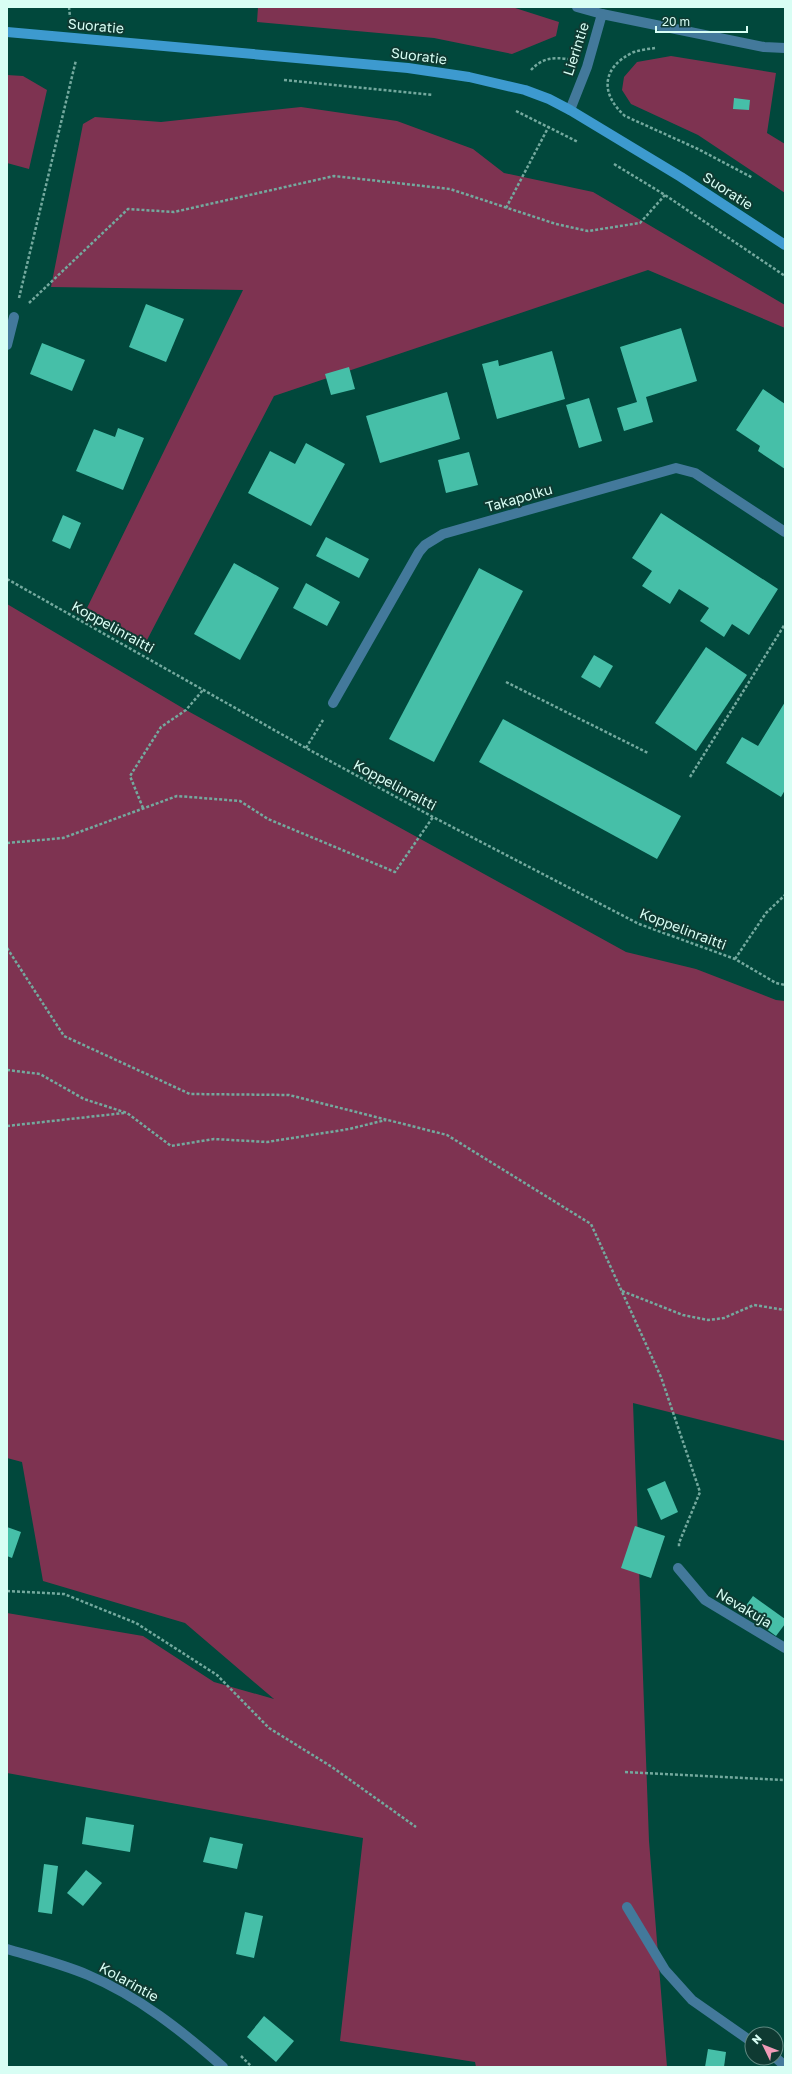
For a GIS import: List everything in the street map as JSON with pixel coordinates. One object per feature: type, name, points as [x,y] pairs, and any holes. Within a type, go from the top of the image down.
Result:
[{"type":"street","points":[[576,7],[602,14]]},
{"type":"street","name":"Lierintie","points":[[570,110],[587,67],[602,14],[764,46],[785,48]]},
{"type":"street","name":"Suoratie","points":[[7,32],[408,68],[469,77],[525,90],[570,110],[681,177],[785,245]]},
{"type":"street","points":[[7,345],[14,318]]},
{"type":"street","name":"Takapolku","points":[[333,703],[419,552],[425,545],[443,534],[676,468],[695,472],[785,532]]},
{"type":"street","name":"Nevakuja","points":[[678,1568],[705,1600],[785,1648]]},
{"type":"street","points":[[627,1907],[665,1970],[692,2000],[744,2036]]},
{"type":"street","name":"Kolarintie","points":[[7,1949],[88,1975],[126,1994],[180,2031],[223,2067]]},
{"type":"path","points":[[69,7],[70,14]]},
{"type":"path","points":[[663,26],[655,48],[636,51],[625,57],[615,66],[608,78],[607,88],[611,100],[626,116],[698,149],[753,178]]},
{"type":"path","points":[[528,74],[539,62],[556,57],[573,59]]},
{"type":"path","points":[[70,59],[84,60]]},
{"type":"path","points":[[14,318],[76,59]]},
{"type":"path","points":[[280,80],[436,95]]},
{"type":"path","points":[[513,110],[549,126],[585,146]]},
{"type":"path","points":[[506,208],[549,126]]},
{"type":"path","points":[[609,160],[785,276]]},
{"type":"path","points":[[14,318],[128,208],[174,212],[334,176],[450,189],[556,224],[588,231],[640,223],[665,196]]},
{"type":"path","name":"Koppelinraitti","points":[[7,579],[306,748],[433,817],[638,924],[735,959],[776,983],[785,985]]},
{"type":"path","points":[[690,777],[785,624]]},
{"type":"path","points":[[506,682],[648,753]]},
{"type":"path","points":[[143,808],[130,776],[161,727],[186,710],[203,690]]},
{"type":"path","points":[[306,748],[333,703]]},
{"type":"path","points":[[7,843],[63,838],[177,796],[240,801],[268,819],[396,872],[433,817]]},
{"type":"path","points":[[735,959],[766,913],[785,895]]},
{"type":"path","points":[[7,948],[64,1036],[190,1094],[289,1094],[447,1135],[592,1224],[661,1377],[700,1492],[679,1542],[678,1568]]},
{"type":"path","points":[[7,1070],[40,1074],[84,1099],[127,1113],[171,1146],[214,1139],[267,1142],[349,1129],[387,1120]]},
{"type":"path","points":[[7,1126],[127,1113]]},
{"type":"path","points":[[622,1291],[683,1315],[708,1320],[724,1318],[754,1305],[785,1310]]},
{"type":"path","points":[[7,1591],[64,1594],[136,1623],[217,1675],[269,1728],[332,1767],[416,1827]]},
{"type":"path","points":[[625,1772],[785,1780]]},
{"type":"shaded area","points":[[258,7],[512,7],[559,22],[556,36],[512,54],[434,38],[257,22]]},
{"type":"shaded area","points":[[671,56],[776,73],[767,133],[785,144],[785,193],[698,135],[631,104],[622,90],[624,77],[637,62]]},
{"type":"shaded area","points":[[7,75],[23,76],[47,90],[29,169],[7,163]]},
{"type":"shaded area","points":[[301,107],[397,121],[473,149],[504,173],[593,192],[785,305],[785,328],[648,270],[274,396],[146,642],[87,608],[243,290],[51,287],[83,124],[95,117],[161,122]]},
{"type":"shaded area","points":[[7,604],[186,710],[626,952],[696,969],[776,1000],[785,1001],[785,1441],[633,1403],[649,1841],[667,2067],[476,2067],[475,2062],[340,2041],[363,1838],[7,1773],[7,1613],[143,1636],[214,1682],[274,1699],[185,1623],[43,1581],[22,1462],[7,1458]]},
{"type":"building","points":[[734,98],[750,100],[749,110],[733,109]]},
{"type":"building","points":[[146,304],[184,319],[166,362],[129,347]]},
{"type":"building","points":[[681,328],[697,381],[646,397],[653,422],[624,431],[617,408],[637,402],[620,347]]},
{"type":"building","points":[[42,343],[85,360],[72,391],[30,374]]},
{"type":"building","points":[[552,351],[565,399],[497,419],[482,364],[498,360],[499,366]]},
{"type":"building","points":[[349,367],[355,389],[331,395],[325,374]]},
{"type":"building","points":[[763,389],[785,404],[785,469],[758,451],[760,446],[736,430]]},
{"type":"building","points":[[447,392],[460,439],[380,463],[366,416]]},
{"type":"building","points":[[589,398],[602,441],[579,448],[566,405]]},
{"type":"building","points":[[118,428],[144,438],[123,490],[76,471],[94,429],[115,437]]},
{"type":"building","points":[[306,443],[345,464],[311,526],[248,493],[270,451],[295,464]]},
{"type":"building","points":[[469,452],[478,485],[446,493],[438,460]]},
{"type":"building","points":[[661,513],[778,589],[749,635],[732,624],[724,637],[700,621],[709,608],[679,589],[670,604],[642,586],[652,571],[632,558]]},
{"type":"building","points":[[63,515],[81,523],[70,549],[52,541]]},
{"type":"building","points":[[326,537],[369,559],[359,578],[316,556]]},
{"type":"building","points":[[234,563],[279,588],[240,660],[194,634]]},
{"type":"building","points":[[479,568],[523,591],[434,762],[389,739]]},
{"type":"building","points":[[306,583],[340,602],[327,626],[293,608]]},
{"type":"building","points":[[706,647],[747,675],[696,751],[655,723]]},
{"type":"building","points":[[594,655],[613,666],[600,688],[581,677]]},
{"type":"building","points":[[785,702],[785,790],[781,797],[726,763],[742,737],[758,746]]},
{"type":"building","points":[[503,719],[681,816],[657,859],[479,762]]},
{"type":"building","points":[[665,1481],[678,1512],[661,1520],[647,1489]]},
{"type":"building","points":[[635,1526],[665,1536],[651,1578],[621,1568]]},
{"type":"building","points":[[7,1527],[21,1532],[12,1558],[7,1556]]},
{"type":"building","points":[[753,1596],[785,1619],[785,1624],[776,1636],[742,1611]]},
{"type":"building","points":[[86,1817],[134,1825],[130,1852],[82,1844]]},
{"type":"building","points":[[210,1837],[243,1844],[237,1869],[203,1862]]},
{"type":"building","points":[[44,1864],[58,1866],[52,1914],[38,1912]]},
{"type":"building","points":[[86,1870],[102,1883],[83,1906],[67,1893]]},
{"type":"building","points":[[245,1912],[263,1916],[254,1958],[236,1954]]},
{"type":"building","points":[[264,2016],[294,2041],[276,2062],[247,2037]]},
{"type":"building","points":[[708,2049],[726,2052],[724,2067],[705,2067]]}]
